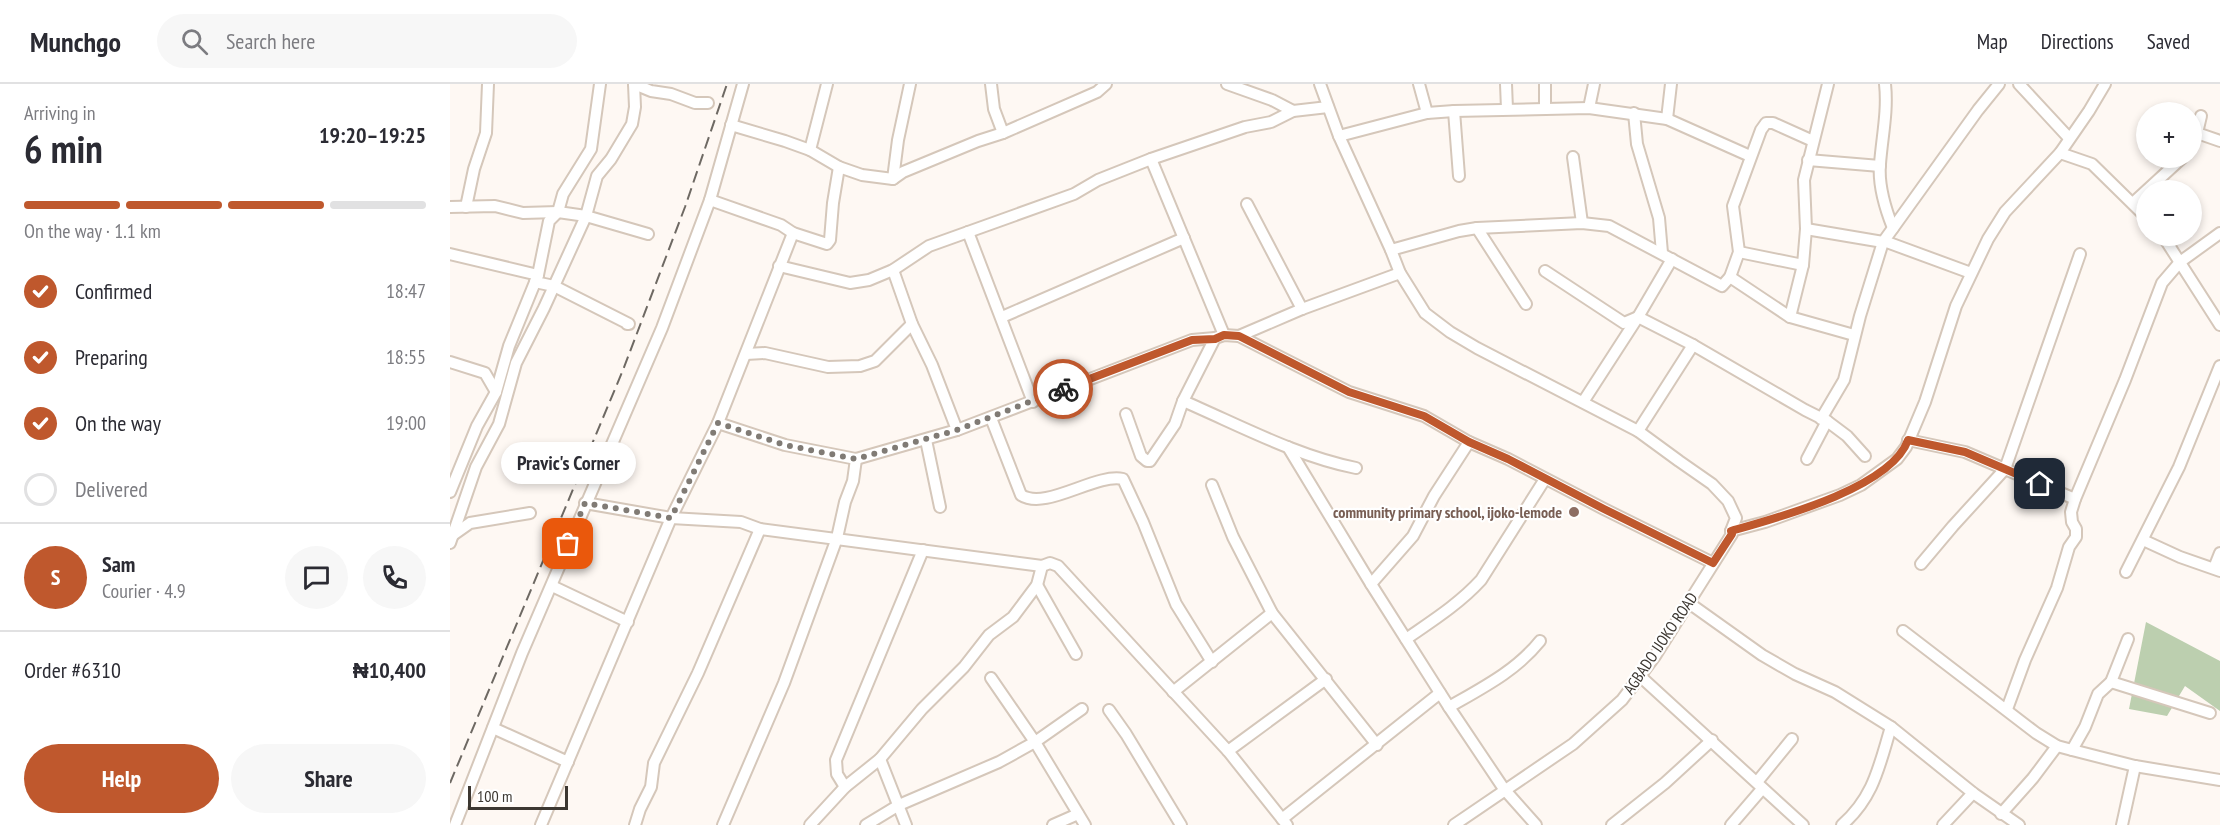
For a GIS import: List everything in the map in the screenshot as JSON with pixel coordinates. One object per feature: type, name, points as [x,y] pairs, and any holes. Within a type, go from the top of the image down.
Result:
[{"type":"street","points":[[466,207],[474,169],[486,133],[488,84]]},
{"type":"street","points":[[450,492],[477,426],[496,392],[499,368],[536,278],[549,221],[558,212],[562,195],[591,149],[600,84]]},
{"type":"street","points":[[496,392],[499,368],[554,286],[586,216],[597,176],[611,159],[632,124],[635,107],[634,84],[695,103],[708,103]]},
{"type":"street","points":[[455,825],[585,503],[662,328],[711,200],[743,84]]},
{"type":"street","points":[[810,150],[827,84]]},
{"type":"street","points":[[893,179],[898,140],[910,84]]},
{"type":"street","points":[[991,84],[994,110],[1003,133]]},
{"type":"street","points":[[731,125],[810,150],[839,166],[869,177],[893,179],[903,172],[1003,133],[1097,92],[1106,84]]},
{"type":"street","points":[[1227,84],[1272,100],[1293,111]]},
{"type":"street","points":[[1320,84],[1339,135],[1400,273],[1418,303],[1435,321],[1477,348],[1638,431],[1722,493],[1734,510],[1736,518],[1731,531]]},
{"type":"street","points":[[1419,84],[1427,113]]},
{"type":"street","points":[[1506,84],[1507,109]]},
{"type":"street","points":[[1545,84],[1545,108]]},
{"type":"street","points":[[1589,108],[1594,84]]},
{"type":"street","points":[[1667,119],[1671,84]]},
{"type":"street","points":[[1790,316],[1803,265],[1806,229],[1804,180],[1828,84]]},
{"type":"street","points":[[1807,459],[1844,380],[1854,335],[1883,242],[1999,84]]},
{"type":"street","points":[[2019,84],[2069,138]]},
{"type":"street","points":[[1731,531],[1776,518],[1861,485],[1897,459],[1925,402],[1956,306],[1988,239],[2005,212],[2060,153],[2105,84]]},
{"type":"street","points":[[1888,87],[1880,166],[1883,204],[1893,228]]},
{"type":"street","points":[[779,266],[850,283],[869,280],[893,270],[929,246],[1074,194],[1098,180],[1151,159],[1245,127],[1271,122],[1293,111],[1328,107]]},
{"type":"street","points":[[1339,135],[1427,113],[1589,108],[1667,119],[1750,156]]},
{"type":"street","points":[[1454,111],[1459,176]]},
{"type":"street","points":[[1634,113],[1637,144],[1659,218],[1662,253]]},
{"type":"street","points":[[1391,250],[1477,228],[1582,223],[1610,226],[1722,286],[1730,277],[1739,252],[1733,206],[1750,156],[1766,123],[1773,123],[1813,141]]},
{"type":"street","points":[[2202,134],[2220,141]]},
{"type":"street","points":[[2060,153],[2092,164],[2136,206]]},
{"type":"street","points":[[1573,157],[1582,223]]},
{"type":"street","points":[[1151,159],[1184,238],[1220,337]]},
{"type":"street","points":[[1808,160],[1880,166]]},
{"type":"street","points":[[711,200],[827,244],[830,240],[839,166]]},
{"type":"street","points":[[2133,203],[2171,168]]},
{"type":"street","points":[[1247,204],[1302,309]]},
{"type":"street","points":[[450,207],[495,206],[523,213],[558,212],[586,216],[648,234]]},
{"type":"street","points":[[535,212],[549,221]]},
{"type":"street","points":[[1477,228],[1526,304]]},
{"type":"street","points":[[1806,229],[1883,242],[1971,273]]},
{"type":"street","points":[[968,232],[1033,402]]},
{"type":"street","points":[[541,825],[671,518],[718,423],[793,233]]},
{"type":"street","points":[[2007,709],[2025,660],[2057,588],[2068,547],[2076,537],[2071,512],[2075,499],[2162,284],[2180,262],[2220,233]]},
{"type":"street","points":[[1002,317],[1184,238]]},
{"type":"street","points":[[2170,246],[2220,325]]},
{"type":"street","points":[[1739,252],[1803,265]]},
{"type":"street","points":[[450,254],[536,278],[629,324],[627,324]]},
{"type":"street","points":[[1922,564],[2005,469],[2080,254]]},
{"type":"street","points":[[1583,402],[1672,259]]},
{"type":"street","points":[[893,270],[912,324],[932,365],[957,430]]},
{"type":"street","points":[[1545,271],[1624,323],[1638,317]]},
{"type":"street","points":[[718,423],[785,445],[856,459],[926,440],[991,418],[1166,348],[1192,340],[1239,336],[1302,309],[1400,273]]},
{"type":"street","points":[[1730,277],[1790,316],[1854,335]]},
{"type":"street","points":[[1638,317],[1693,345],[1824,420],[1847,436],[1865,456]]},
{"type":"street","points":[[746,354],[765,353],[828,367],[860,366],[875,361],[912,324]]},
{"type":"street","points":[[1239,336],[1349,392],[1424,416],[1469,442],[1508,459],[1713,563]]},
{"type":"street","points":[[1126,414],[1140,456],[1150,461],[1175,424],[1183,401],[1220,337]]},
{"type":"street","points":[[1638,431],[1693,345]]},
{"type":"street","points":[[450,362],[499,368]]},
{"type":"street","points":[[2126,572],[2179,467],[2220,366]]},
{"type":"street","points":[[451,538],[476,467],[499,424],[499,368]]},
{"type":"street","points":[[1183,401],[1288,447],[1330,463],[1356,468]]},
{"type":"street","points":[[991,418],[1022,495],[1027,499],[1054,496],[1113,477],[1123,479],[1176,604],[1212,662]]},
{"type":"street","points":[[926,440],[940,507]]},
{"type":"street","points":[[1908,440],[1965,452],[2075,499]]},
{"type":"street","points":[[1371,584],[1413,536],[1434,496],[1469,442]]},
{"type":"street","points":[[1288,447],[1449,707],[1504,789],[1536,825]]},
{"type":"street","points":[[723,825],[784,683],[837,538],[845,502],[853,481],[856,459]]},
{"type":"street","points":[[1406,639],[1468,595],[1481,580],[1545,479]]},
{"type":"street","points":[[1212,485],[1233,537],[1272,613],[1377,745]]},
{"type":"street","points":[[585,503],[671,518],[741,522],[760,528],[1042,566],[1050,563],[1058,567],[1228,751],[1285,822],[1440,693]]},
{"type":"street","points":[[451,538],[470,523],[530,513]]},
{"type":"street","points":[[636,825],[640,809],[651,787],[654,763],[698,673],[760,528]]},
{"type":"street","name":"AGBADO IJOKO ROAD","points":[[1454,825],[1573,744],[1622,700],[1641,677],[1689,603],[1732,534],[1731,531]]},
{"type":"street","points":[[2143,540],[2180,557],[2217,569],[2220,553]]},
{"type":"street","points":[[844,787],[837,774],[836,759],[923,550]]},
{"type":"street","points":[[810,825],[844,787],[880,759],[922,709],[964,667],[988,635],[1013,617],[1037,585],[1042,566]]},
{"type":"street","points":[[1037,585],[1076,654]]},
{"type":"street","points":[[552,586],[628,622]]},
{"type":"street","points":[[1689,603],[1762,655],[1795,674],[1835,692],[1891,727],[1973,793],[2019,825]]},
{"type":"street","points":[[1173,692],[1272,613]]},
{"type":"street","points":[[1903,631],[2057,746],[2135,766],[2220,780]]},
{"type":"street","points":[[2072,750],[2085,727],[2098,694],[2111,682],[2128,639]]},
{"type":"street","points":[[1449,707],[1500,677],[1528,656],[1540,641]]},
{"type":"street","points":[[1641,677],[1803,825]]},
{"type":"street","points":[[991,678],[1035,742],[1085,825]]},
{"type":"street","points":[[1228,751],[1326,679]]},
{"type":"street","points":[[2111,682],[2210,713]]},
{"type":"street","points":[[866,825],[898,805],[999,762],[1035,742],[1082,709]]},
{"type":"street","points":[[1109,710],[1181,825]]},
{"type":"street","points":[[1842,825],[1856,812],[1873,786],[1891,727]]},
{"type":"street","points":[[493,728],[568,762]]},
{"type":"street","points":[[1731,825],[1792,739]]},
{"type":"street","points":[[1612,825],[1665,783],[1712,740]]},
{"type":"street","points":[[2001,814],[2033,778],[2057,746]]},
{"type":"street","points":[[880,759],[906,825]]},
{"type":"street","points":[[2122,825],[2135,766]]},
{"type":"street","points":[[1943,825],[1973,793]]},
{"type":"street","points":[[1053,825],[1078,814]]},
{"type":"green space","points":[[2146,622],[2220,661],[2220,711],[2185,686],[2167,716],[2129,709]]},
{"type":"railway","points":[[450,783],[623,370],[685,207],[727,84]]},
{"type":"way so far","points":[[568,544],[585,503],[671,518],[718,423],[785,445],[856,459],[957,430],[1063,389]]},
{"type":"place","name":"community primary school, ijoko-lemode","points":[[1574,512]]},
{"type":"place","name":"Pravic's Corner","points":[[568,544]]},
{"type":"route","points":[[1063,389],[1192,340],[1215,339],[1224,335],[1239,336],[1349,392],[1424,416],[1469,442],[1508,459],[1713,563],[1732,534],[1731,531],[1765,522],[1861,485],[1897,459],[1908,440],[1965,452],[2040,484]]}]
